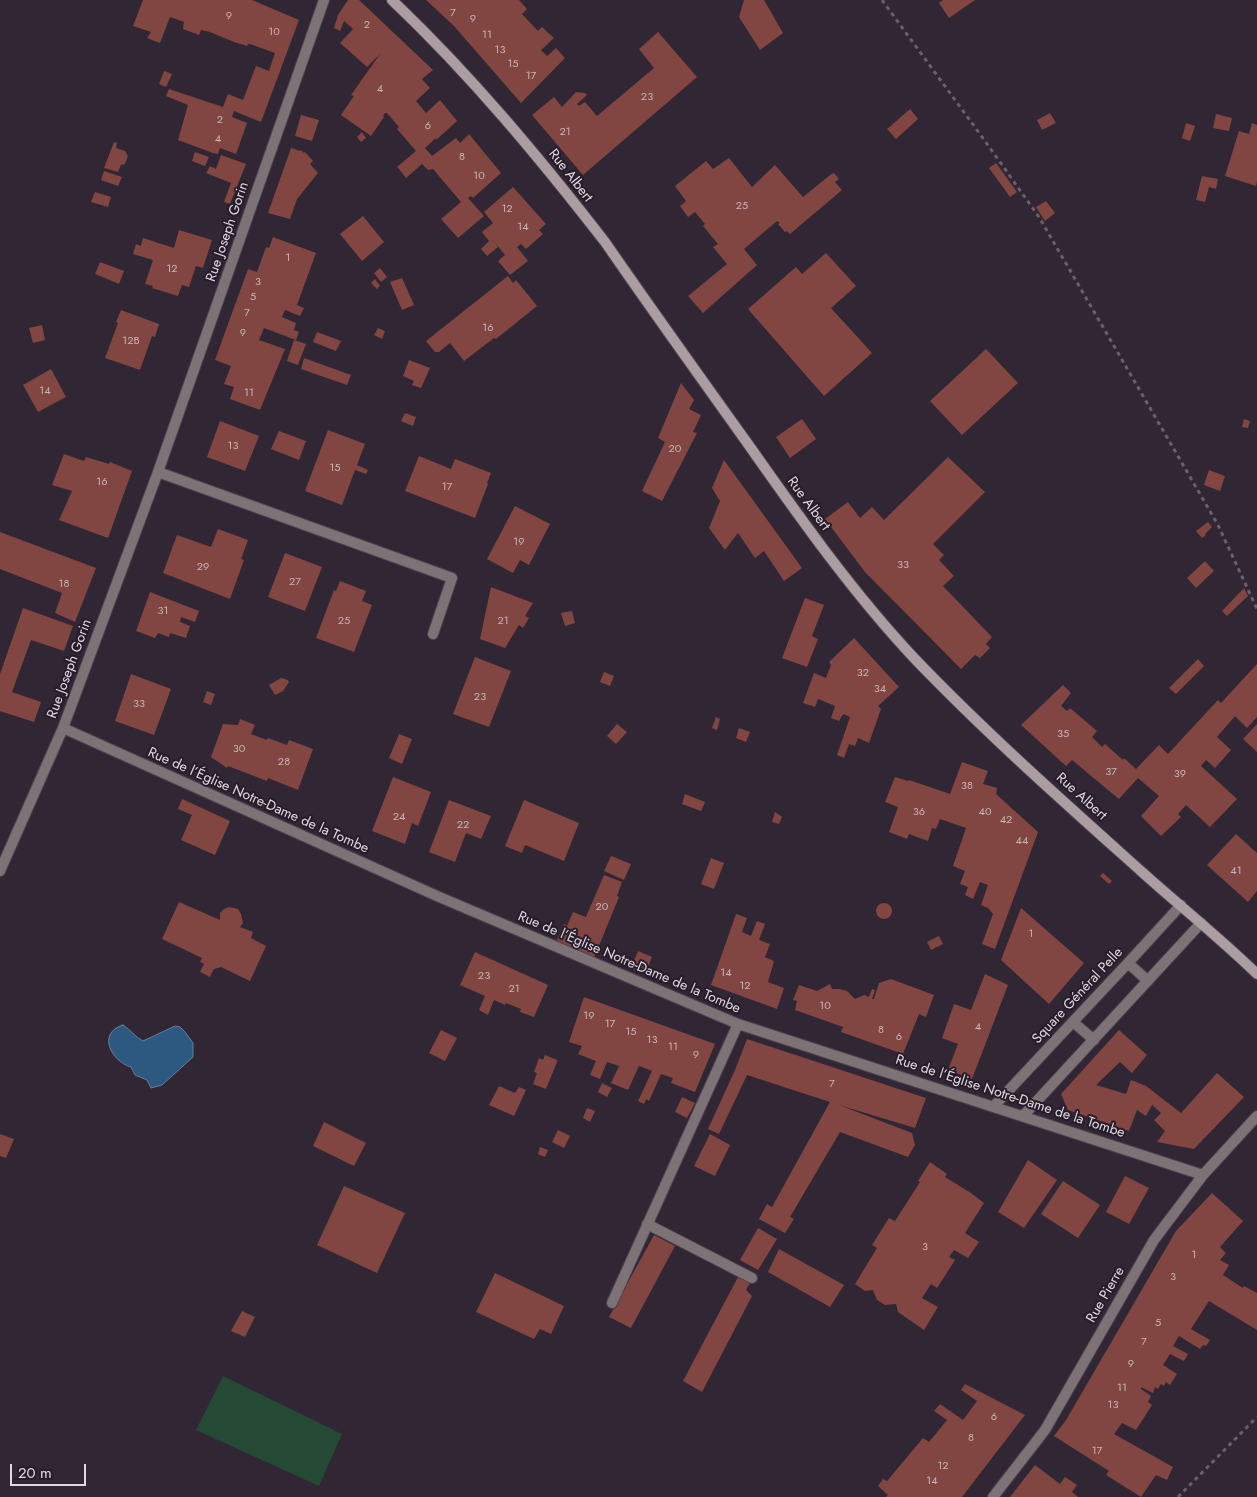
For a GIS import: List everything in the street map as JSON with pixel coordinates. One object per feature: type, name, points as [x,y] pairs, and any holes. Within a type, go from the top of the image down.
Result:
[{"type":"street","name":"Rue Joseph Gorin","points":[[0,871],[63,728],[158,472],[324,0]]},
{"type":"street","name":"Rue Albert","points":[[392,0],[499,111],[576,204],[605,242],[807,528],[848,580],[914,657],[966,710],[1144,874],[1181,904],[1257,974]]},
{"type":"street","points":[[158,472],[452,578],[433,634]]},
{"type":"street","name":"Rue de l’Église Notre-Dame de la Tombe","points":[[63,728],[437,896],[738,1024],[1203,1175]]},
{"type":"street","name":"Square Général Pelle","points":[[994,1106],[1181,904]]},
{"type":"street","points":[[1024,1116],[1202,923]]},
{"type":"street","points":[[1128,963],[1148,981]]},
{"type":"street","points":[[1073,1022],[1094,1040]]},
{"type":"street","points":[[612,1303],[738,1024]]},
{"type":"street","name":"Rue Pierre","points":[[993,1497],[1046,1430],[1154,1240],[1203,1175],[1257,1116]]},
{"type":"street","points":[[647,1224],[752,1278]]},
{"type":"path","points":[[882,0],[1038,217],[1218,524],[1257,609]]},
{"type":"path","points":[[1178,1497],[1257,1417]]},
{"type":"green space","points":[[223,1376],[342,1434],[319,1486],[196,1430]]},
{"type":"water","points":[[123,1025],[143,1041],[175,1026],[180,1027],[193,1043],[193,1057],[162,1085],[151,1088],[147,1080],[135,1075],[131,1067],[124,1064],[113,1054],[110,1047],[110,1034]]},
{"type":"building","points":[[143,0],[252,0],[299,20],[261,122],[234,111],[232,117],[247,123],[236,154],[220,148],[218,154],[213,153],[178,140],[188,105],[166,96],[169,89],[223,107],[228,94],[243,100],[256,66],[269,71],[275,53],[250,44],[247,46],[234,42],[210,32],[201,30],[199,35],[183,29],[184,22],[170,17],[160,43],[147,38],[151,32],[133,26]]},
{"type":"building","points":[[348,0],[359,0],[433,70],[422,79],[430,88],[416,101],[426,113],[440,100],[457,121],[425,148],[432,156],[456,138],[460,143],[469,134],[501,173],[473,198],[471,196],[468,198],[484,216],[458,238],[441,219],[461,202],[433,169],[428,170],[422,164],[406,178],[397,167],[416,151],[397,129],[399,127],[387,113],[385,113],[371,136],[341,115],[354,96],[351,95],[380,54],[367,67],[340,43],[353,29],[344,21],[340,31],[334,28],[338,15]]},
{"type":"building","points":[[426,0],[519,0],[527,9],[522,14],[538,31],[542,27],[554,38],[541,50],[547,56],[556,48],[565,58],[521,103],[454,26]]},
{"type":"building","points":[[744,0],[764,0],[783,33],[760,50],[739,17]]},
{"type":"building","points":[[943,0],[975,0],[949,18],[939,3]]},
{"type":"building","points":[[658,32],[697,77],[583,175],[532,115],[554,97],[562,107],[576,92],[587,95],[577,104],[579,106],[585,102],[597,116],[654,68],[639,49]]},
{"type":"building","points":[[164,71],[172,74],[166,87],[159,84]]},
{"type":"building","points":[[910,109],[918,119],[896,139],[887,129]]},
{"type":"building","points":[[1050,113],[1056,123],[1042,130],[1037,120]]},
{"type":"building","points":[[1216,114],[1232,118],[1229,131],[1213,128]]},
{"type":"building","points":[[301,115],[319,120],[312,141],[295,136]]},
{"type":"building","points":[[1186,123],[1195,126],[1190,141],[1182,138]]},
{"type":"building","points":[[1252,123],[1257,125],[1256,186],[1225,176],[1239,131],[1249,134]]},
{"type":"building","points":[[362,132],[366,138],[361,142],[357,137]]},
{"type":"building","points":[[114,142],[117,143],[116,148],[125,151],[128,156],[125,164],[121,165],[118,172],[104,168]]},
{"type":"building","points":[[291,148],[305,152],[313,161],[310,164],[318,173],[297,199],[290,219],[268,213]]},
{"type":"building","points":[[195,152],[209,157],[205,166],[192,161]]},
{"type":"building","points":[[221,155],[246,164],[230,204],[224,202],[231,183],[206,173],[210,166],[216,169]]},
{"type":"building","points":[[729,158],[752,187],[775,165],[803,197],[834,173],[839,179],[835,182],[842,190],[790,234],[787,231],[785,232],[777,221],[744,249],[757,265],[703,313],[688,296],[727,264],[713,247],[718,244],[703,226],[705,224],[695,212],[688,217],[680,206],[686,201],[675,186],[706,161],[713,169]]},
{"type":"building","points":[[996,163],[1017,192],[1010,197],[989,168]]},
{"type":"building","points":[[104,171],[122,177],[118,186],[101,180]]},
{"type":"building","points":[[1202,176],[1218,179],[1216,189],[1209,187],[1205,202],[1196,200]]},
{"type":"building","points":[[513,187],[546,224],[539,230],[543,234],[526,249],[521,244],[517,247],[528,261],[510,275],[498,261],[505,255],[492,239],[498,247],[487,256],[481,249],[489,241],[482,232],[493,223],[484,212]]},
{"type":"building","points":[[95,192],[111,197],[108,207],[91,202]]},
{"type":"building","points":[[1046,201],[1055,213],[1045,221],[1036,207]]},
{"type":"building","points":[[363,216],[384,242],[362,261],[340,234]]},
{"type":"building","points":[[179,230],[212,240],[203,268],[196,266],[189,287],[182,285],[178,296],[145,284],[153,260],[133,254],[136,244],[141,246],[143,238],[174,248]]},
{"type":"building","points":[[273,237],[316,253],[297,305],[304,308],[300,316],[285,310],[282,317],[296,323],[294,330],[299,332],[296,340],[264,328],[259,340],[285,349],[260,410],[230,399],[234,387],[224,384],[231,366],[215,360],[248,269],[257,272],[266,247],[269,248]]},
{"type":"building","points":[[826,253],[856,286],[831,308],[872,353],[824,396],[748,309],[796,267],[802,274]]},
{"type":"building","points":[[100,262],[124,271],[119,284],[95,274]]},
{"type":"building","points":[[380,268],[387,277],[381,282],[374,273]]},
{"type":"building","points":[[508,276],[513,283],[516,280],[537,306],[496,339],[494,338],[464,361],[450,343],[439,352],[435,352],[426,341]]},
{"type":"building","points":[[402,278],[414,305],[402,310],[390,282]]},
{"type":"building","points":[[375,279],[380,286],[377,289],[371,283]]},
{"type":"building","points":[[121,310],[159,324],[155,337],[152,336],[140,370],[105,358]]},
{"type":"building","points":[[42,325],[45,340],[33,343],[29,328]]},
{"type":"building","points":[[378,328],[385,331],[382,339],[374,335]]},
{"type":"building","points":[[317,332],[341,341],[336,351],[313,342]]},
{"type":"building","points":[[294,340],[306,344],[298,365],[287,361]]},
{"type":"building","points":[[986,349],[1018,383],[962,435],[930,401]]},
{"type":"building","points":[[304,358],[351,375],[347,385],[301,369]]},
{"type":"building","points":[[409,360],[430,368],[421,388],[412,385],[414,381],[403,376]]},
{"type":"building","points":[[51,369],[66,397],[38,412],[23,385]]},
{"type":"building","points":[[681,383],[694,400],[689,409],[701,415],[693,432],[697,433],[662,501],[642,491],[665,442],[658,438]]},
{"type":"building","points":[[405,413],[416,417],[413,426],[401,421]]},
{"type":"building","points":[[802,419],[816,439],[790,458],[776,437]]},
{"type":"building","points":[[1244,419],[1250,421],[1248,428],[1242,427]]},
{"type":"building","points":[[220,421],[259,436],[245,471],[207,457]]},
{"type":"building","points":[[328,430],[365,444],[357,465],[368,470],[366,474],[355,470],[342,505],[305,491]]},
{"type":"building","points":[[279,431],[306,441],[299,460],[271,449]]},
{"type":"building","points":[[64,454],[84,461],[86,457],[109,464],[110,462],[132,471],[108,538],[59,520],[72,491],[52,485]]},
{"type":"building","points":[[419,456],[451,469],[455,459],[491,473],[475,518],[405,491]]},
{"type":"building","points":[[948,457],[985,492],[933,544],[944,555],[939,560],[954,576],[943,586],[992,637],[986,644],[990,648],[980,658],[975,655],[961,669],[865,572],[825,519],[848,502],[860,518],[872,507],[884,520]]},
{"type":"building","points":[[724,460],[802,568],[784,581],[764,551],[755,558],[738,533],[725,550],[709,528],[720,501],[712,488]]},
{"type":"building","points":[[1209,470],[1225,476],[1220,491],[1204,485]]},
{"type":"building","points":[[515,506],[550,524],[529,565],[520,560],[513,573],[487,559]]},
{"type":"building","points":[[1208,522],[1212,527],[1202,538],[1196,531]]},
{"type":"building","points":[[218,529],[248,540],[241,559],[244,560],[230,599],[163,573],[177,535],[211,547]]},
{"type":"building","points":[[0,532],[96,568],[75,622],[55,613],[62,593],[0,569]]},
{"type":"building","points":[[285,553],[322,567],[305,611],[268,597]]},
{"type":"building","points":[[1205,561],[1214,571],[1196,588],[1187,578]]},
{"type":"building","points":[[340,581],[366,591],[362,601],[372,605],[354,652],[316,638],[334,590],[336,591]]},
{"type":"building","points":[[491,587],[533,603],[525,616],[529,618],[523,628],[519,625],[505,648],[480,639]]},
{"type":"building","points":[[1244,588],[1248,596],[1227,616],[1222,611]]},
{"type":"building","points":[[150,592],[199,611],[195,622],[181,617],[180,622],[190,626],[186,638],[170,633],[169,637],[158,633],[155,638],[136,631]]},
{"type":"building","points":[[805,598],[824,605],[812,636],[818,639],[807,667],[782,658]]},
{"type":"building","points":[[23,608],[73,626],[64,651],[31,640],[12,692],[41,702],[34,722],[0,711],[0,674]]},
{"type":"building","points":[[572,611],[575,623],[565,626],[561,613]]},
{"type":"building","points":[[854,638],[899,687],[878,706],[881,709],[869,743],[858,738],[855,746],[849,744],[844,758],[837,755],[850,717],[843,714],[839,721],[831,718],[835,706],[818,699],[815,707],[803,703],[814,673],[826,678],[831,665],[829,662]]},
{"type":"building","points":[[475,657],[511,671],[489,727],[453,714]]},
{"type":"building","points":[[1198,659],[1204,666],[1176,694],[1169,688]]},
{"type":"building","points":[[1257,664],[1257,717],[1247,728],[1235,716],[1217,737],[1231,750],[1215,768],[1206,760],[1201,766],[1237,799],[1210,827],[1186,805],[1178,814],[1181,817],[1161,836],[1141,816],[1159,796],[1138,778],[1119,799],[1072,760],[1066,766],[1021,725],[1063,685],[1071,693],[1061,706],[1067,711],[1070,708],[1097,731],[1092,737],[1102,747],[1105,744],[1136,769],[1159,745],[1168,754],[1218,700],[1221,703]]},
{"type":"building","points":[[604,672],[614,676],[610,686],[600,682]]},
{"type":"building","points":[[131,674],[171,689],[154,735],[115,721]]},
{"type":"building","points":[[281,678],[289,682],[283,691],[275,695],[269,685]]},
{"type":"building","points":[[207,691],[215,694],[211,705],[203,702]]},
{"type":"building","points":[[716,717],[720,719],[717,730],[712,728]]},
{"type":"building","points":[[240,719],[255,725],[251,734],[287,745],[289,740],[313,749],[298,790],[268,778],[267,781],[228,766],[227,768],[211,757],[223,724],[238,725]]},
{"type":"building","points":[[617,724],[627,732],[616,744],[607,736]]},
{"type":"building","points":[[1257,724],[1257,752],[1243,739]]},
{"type":"building","points":[[739,728],[750,732],[746,742],[736,738]]},
{"type":"building","points":[[399,734],[412,739],[402,764],[389,758]]},
{"type":"building","points":[[962,762],[988,771],[983,784],[997,788],[996,794],[1038,832],[995,949],[982,944],[993,914],[988,908],[981,905],[988,885],[980,882],[973,899],[965,895],[968,887],[960,884],[965,871],[953,866],[966,828],[940,819],[936,829],[932,828],[928,841],[909,834],[907,839],[889,832],[898,807],[885,802],[895,777],[950,794]]},
{"type":"building","points":[[393,777],[431,792],[418,826],[412,823],[405,844],[372,831]]},
{"type":"building","points":[[685,794],[705,802],[701,811],[682,804]]},
{"type":"building","points":[[182,799],[230,821],[215,855],[181,840],[192,815],[178,809]]},
{"type":"building","points":[[449,800],[491,816],[481,839],[466,833],[455,862],[429,852]]},
{"type":"building","points":[[524,800],[579,823],[564,861],[525,845],[522,853],[505,846]]},
{"type":"building","points":[[775,812],[782,817],[779,824],[772,822]]},
{"type":"building","points":[[1236,834],[1257,853],[1257,891],[1248,902],[1207,865]]},
{"type":"building","points":[[611,856],[631,864],[624,880],[604,871]]},
{"type":"building","points":[[711,858],[724,863],[714,889],[701,884]]},
{"type":"building","points":[[1103,873],[1112,881],[1109,884],[1100,876]]},
{"type":"building","points":[[604,875],[622,882],[617,896],[619,897],[594,958],[556,942],[564,924],[567,926],[573,912],[586,917]]},
{"type":"building","points":[[179,902],[220,920],[220,913],[224,909],[229,907],[238,909],[243,923],[240,927],[253,932],[251,938],[266,946],[250,981],[221,967],[214,969],[210,977],[200,972],[204,964],[200,962],[202,958],[162,939]]},
{"type":"building","points":[[884,903],[892,911],[884,919],[876,911]]},
{"type":"building","points":[[1021,908],[1084,963],[1049,1004],[1001,960]]},
{"type":"building","points":[[736,914],[747,918],[742,932],[751,936],[757,921],[765,924],[759,940],[770,944],[765,957],[774,961],[768,982],[784,988],[777,1009],[711,985]]},
{"type":"building","points":[[939,936],[943,944],[931,950],[927,942]]},
{"type":"building","points":[[638,951],[652,957],[645,974],[631,968]]},
{"type":"building","points":[[475,952],[548,985],[534,1017],[520,1012],[521,1009],[494,1000],[488,1015],[479,1010],[485,996],[460,985]]},
{"type":"building","points":[[985,974],[1008,985],[972,1079],[948,1070],[958,1044],[942,1038],[954,1004],[971,1010]]},
{"type":"building","points":[[891,979],[934,995],[926,1017],[919,1014],[903,1054],[841,1032],[843,1027],[795,1010],[797,1001],[793,1000],[799,985],[817,991],[830,984],[832,989],[847,991],[855,999],[864,995],[869,997],[872,989],[875,990],[872,999],[874,999],[879,983]]},
{"type":"building","points":[[584,997],[715,1044],[695,1092],[671,1083],[673,1078],[661,1074],[649,1101],[646,1099],[644,1104],[638,1101],[652,1071],[639,1066],[628,1090],[611,1083],[619,1066],[607,1062],[600,1079],[590,1075],[596,1061],[578,1054],[582,1046],[569,1042]]},
{"type":"building","points":[[441,1030],[457,1038],[445,1061],[429,1053]]},
{"type":"building","points":[[1119,1030],[1147,1055],[1132,1073],[1120,1062],[1096,1085],[1126,1094],[1131,1080],[1146,1086],[1181,1113],[1217,1073],[1244,1097],[1194,1149],[1157,1142],[1165,1131],[1154,1120],[1161,1113],[1152,1105],[1146,1116],[1137,1110],[1129,1131],[1068,1110],[1061,1094]]},
{"type":"building","points":[[747,1039],[926,1098],[915,1128],[839,1105],[912,1133],[915,1145],[908,1157],[840,1132],[790,1217],[794,1219],[785,1233],[759,1219],[767,1204],[772,1207],[830,1102],[747,1075],[719,1134],[708,1129]]},
{"type":"building","points":[[545,1055],[557,1060],[546,1089],[533,1084],[537,1073],[534,1072],[539,1058],[543,1060]]},
{"type":"building","points":[[602,1083],[612,1088],[607,1097],[598,1092]]},
{"type":"building","points":[[499,1086],[515,1093],[519,1087],[526,1090],[514,1116],[489,1105]]},
{"type":"building","points":[[682,1097],[695,1103],[687,1118],[675,1112]]},
{"type":"building","points":[[587,1108],[595,1111],[590,1122],[583,1118]]},
{"type":"building","points":[[324,1122],[366,1143],[354,1166],[313,1146]]},
{"type":"building","points":[[558,1130],[570,1136],[564,1148],[552,1142]]},
{"type":"building","points":[[0,1134],[14,1139],[6,1158],[0,1156]]},
{"type":"building","points":[[710,1134],[730,1145],[715,1176],[694,1166]]},
{"type":"building","points":[[540,1147],[548,1150],[545,1157],[538,1154]]},
{"type":"building","points":[[1028,1160],[1057,1180],[1024,1228],[998,1212]]},
{"type":"building","points":[[930,1162],[947,1174],[945,1177],[984,1203],[965,1233],[979,1242],[968,1258],[954,1250],[949,1257],[955,1260],[937,1288],[931,1284],[922,1298],[938,1307],[924,1330],[898,1312],[896,1304],[885,1305],[877,1300],[873,1290],[865,1291],[855,1284],[877,1248],[872,1245],[889,1218],[895,1221],[920,1182],[918,1181]]},
{"type":"building","points":[[1125,1176],[1149,1188],[1129,1224],[1106,1212]]},
{"type":"building","points":[[1063,1181],[1100,1205],[1078,1238],[1041,1214]]},
{"type":"building","points":[[344,1186],[405,1213],[377,1273],[317,1245]]},
{"type":"building","points":[[1212,1193],[1243,1221],[1220,1247],[1226,1253],[1220,1260],[1229,1265],[1223,1275],[1243,1288],[1244,1286],[1257,1293],[1257,1330],[1209,1301],[1191,1329],[1210,1340],[1206,1346],[1203,1345],[1200,1349],[1179,1336],[1173,1346],[1188,1354],[1184,1361],[1170,1354],[1163,1365],[1177,1374],[1170,1385],[1166,1382],[1164,1386],[1161,1384],[1158,1389],[1155,1387],[1153,1393],[1141,1387],[1151,1396],[1148,1402],[1152,1405],[1136,1430],[1122,1423],[1114,1434],[1173,1467],[1167,1480],[1156,1475],[1141,1497],[1106,1475],[1109,1471],[1054,1436],[1066,1420],[1176,1231]]},
{"type":"building","points":[[758,1228],[777,1239],[758,1270],[740,1260]]},
{"type":"building","points":[[654,1235],[675,1246],[631,1328],[609,1317]]},
{"type":"building","points":[[779,1249],[844,1285],[830,1307],[768,1272]]},
{"type":"building","points":[[495,1273],[564,1306],[551,1334],[540,1329],[534,1339],[476,1312]]},
{"type":"building","points":[[738,1277],[750,1283],[746,1290],[752,1296],[702,1392],[683,1381]]},
{"type":"building","points":[[242,1311],[255,1317],[245,1337],[231,1331]]},
{"type":"building","points":[[965,1384],[1025,1415],[962,1497],[886,1497],[888,1495],[878,1486],[883,1479],[887,1481],[923,1438],[929,1442],[947,1420],[934,1411],[940,1404],[963,1420],[977,1401],[961,1390]]},
{"type":"building","points":[[1035,1465],[1060,1484],[1065,1477],[1077,1485],[1072,1492],[1078,1497],[1010,1497]]}]
